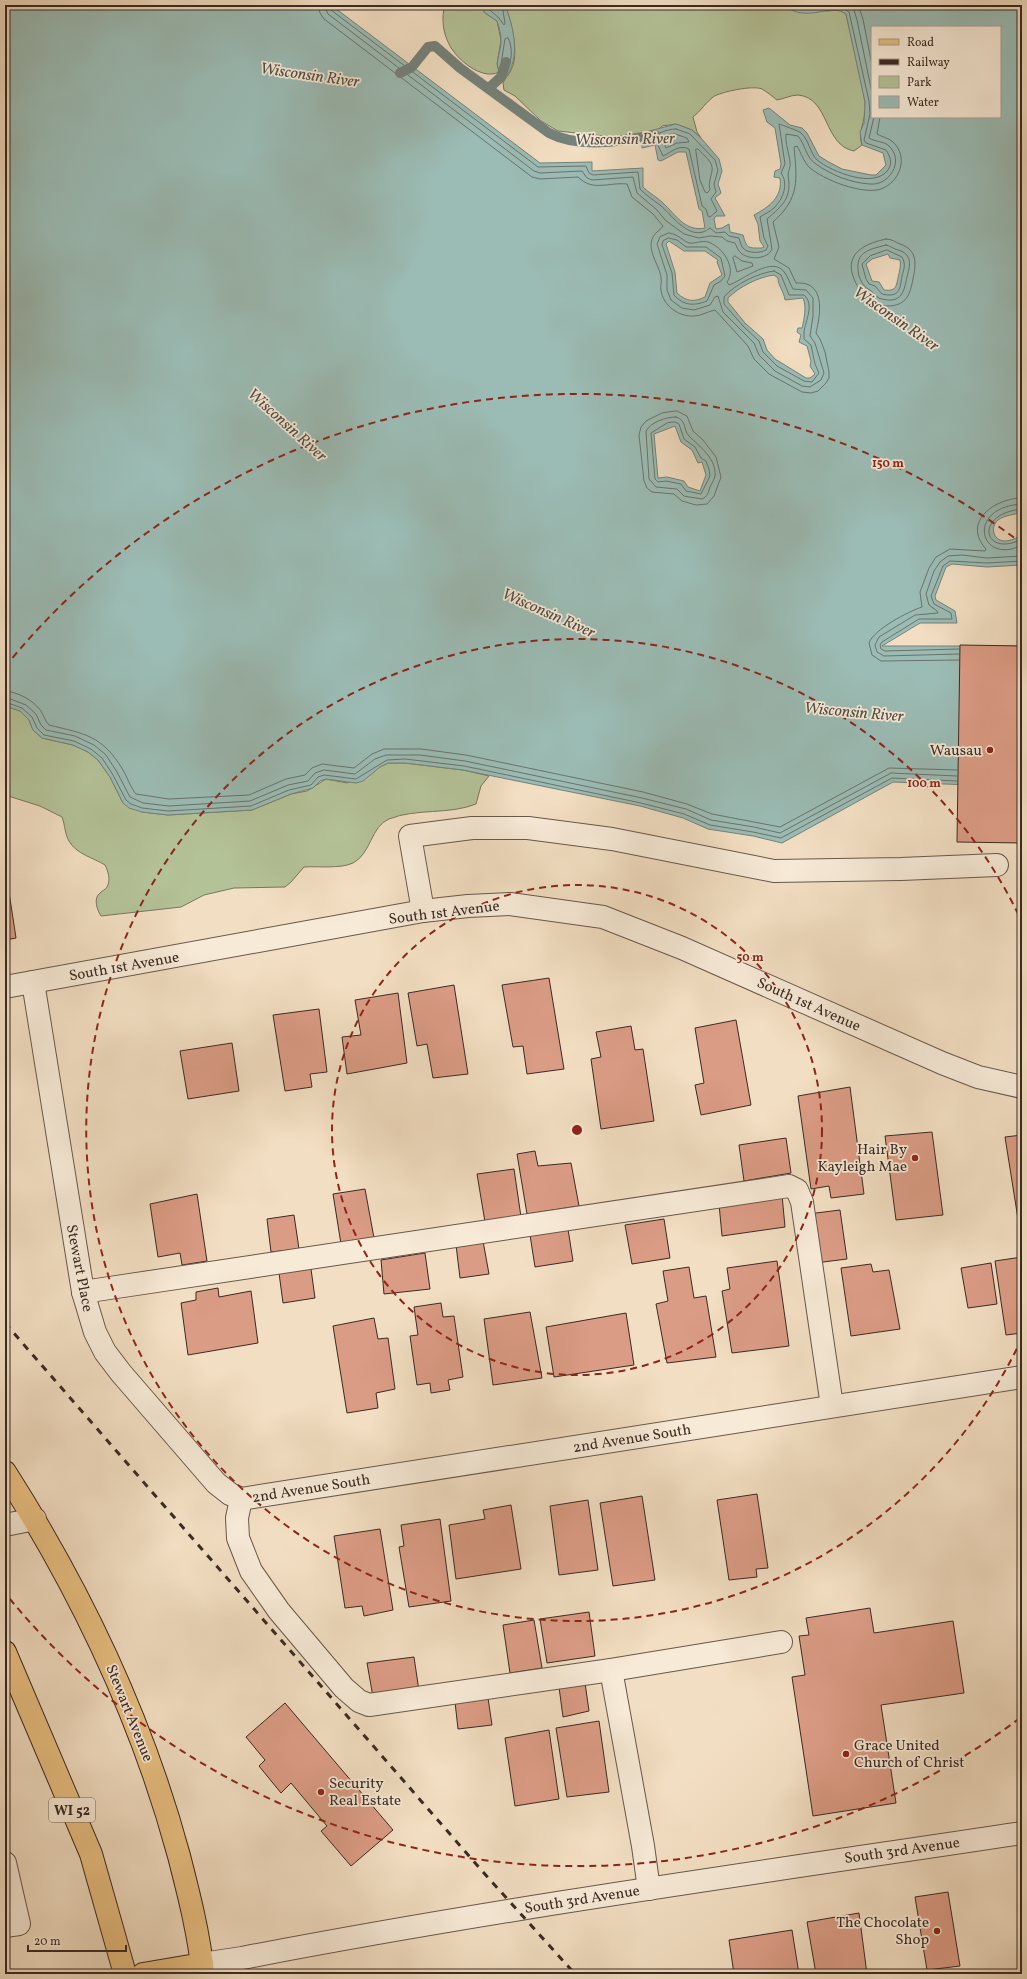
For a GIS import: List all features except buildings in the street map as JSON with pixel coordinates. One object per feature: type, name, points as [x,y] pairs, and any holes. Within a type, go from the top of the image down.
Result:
[{"type":"main road","name":"Stewart Avenue","points":[[5,1472],[35,1519],[61,1566],[106,1654],[136,1723],[167,1812],[192,1908],[203,1969]]},
{"type":"main road","name":"WI 52","points":[[5,1652],[91,1854],[125,1974]]},
{"type":"main road","name":"South 3rd Avenue","points":[[142,1974],[203,1969]]},
{"type":"street","points":[[423,911],[410,836],[472,828],[507,827],[565,832],[686,853],[774,871],[901,869],[997,865]]},
{"type":"street","name":"South 1st Avenue","points":[[5,987],[423,911],[468,906],[510,904],[603,917],[682,948],[942,1063],[978,1076],[1022,1087]]},
{"type":"street","name":"Stewart Place","points":[[33,982],[83,1292],[95,1332],[105,1352],[121,1373],[216,1483],[230,1494],[241,1499]]},
{"type":"street","points":[[83,1292],[789,1186],[797,1190],[802,1202],[832,1406]]},
{"type":"street","name":"2nd Avenue South","points":[[241,1499],[1022,1376]]},
{"type":"street","points":[[241,1499],[237,1518],[238,1538],[251,1571],[279,1611],[344,1688],[359,1701],[369,1705],[612,1670],[781,1642]]},
{"type":"street","points":[[5,1525],[35,1519]]},
{"type":"street","points":[[612,1670],[643,1846],[649,1889]]},
{"type":"street","name":"South 3rd Avenue","points":[[203,1969],[242,1958],[517,1909],[1022,1832]]},
{"type":"street","points":[[5,1863],[19,1924],[5,1926]]},
{"type":"green space","points":[[445,5],[480,5],[485,13],[497,21],[501,40],[497,64],[499,72],[485,74],[478,71],[463,62],[452,50],[444,30],[443,15]]},
{"type":"green space","points":[[505,5],[783,5],[786,7],[827,11],[840,10],[846,14],[864,93],[865,114],[861,130],[862,145],[854,151],[844,147],[831,131],[822,112],[816,104],[808,98],[798,95],[777,100],[762,89],[758,88],[744,88],[729,91],[710,99],[693,117],[697,132],[701,138],[692,130],[676,124],[662,126],[658,130],[650,132],[613,137],[558,131],[541,121],[515,96],[504,90],[503,83],[514,63],[515,55],[512,28]]},
{"type":"green space","points":[[5,706],[20,711],[29,720],[33,730],[42,738],[73,745],[88,752],[98,760],[110,777],[123,803],[142,812],[168,815],[252,810],[291,794],[307,791],[326,779],[347,783],[388,763],[405,763],[463,770],[489,776],[481,786],[476,804],[455,809],[410,814],[389,819],[378,828],[368,847],[359,859],[348,865],[336,867],[304,867],[285,887],[234,888],[204,895],[181,907],[101,916],[98,911],[96,901],[98,895],[106,888],[109,881],[109,876],[105,865],[76,849],[72,845],[67,836],[62,817],[40,806],[5,795]]},
{"type":"water","points":[[5,5],[331,5],[540,163],[592,162],[592,171],[643,168],[643,187],[661,201],[681,222],[698,229],[705,228],[702,211],[699,209],[686,152],[678,152],[661,161],[658,160],[655,145],[642,148],[642,133],[676,124],[692,130],[719,159],[722,171],[718,184],[721,193],[715,198],[725,216],[716,216],[714,219],[716,229],[722,228],[729,224],[730,232],[743,235],[749,247],[762,248],[764,247],[760,241],[758,224],[754,215],[770,205],[777,196],[780,178],[774,177],[775,171],[780,169],[781,164],[775,128],[767,122],[763,110],[769,108],[790,125],[802,128],[807,133],[819,156],[842,169],[876,175],[886,165],[883,153],[862,145],[860,132],[864,123],[865,102],[846,14],[836,10],[800,13],[783,5],[1022,5],[1022,512],[1001,518],[998,520],[993,529],[995,536],[1004,541],[1011,540],[1022,535],[1022,565],[987,567],[952,564],[946,567],[935,596],[936,600],[955,611],[957,623],[920,623],[882,646],[1022,646],[1022,787],[893,782],[782,843],[753,836],[708,829],[683,818],[640,806],[463,770],[405,763],[388,763],[380,767],[363,781],[356,783],[326,779],[320,781],[313,788],[291,794],[252,810],[168,815],[142,812],[129,808],[123,803],[110,777],[98,760],[88,752],[73,745],[42,738],[33,730],[29,720],[20,711],[5,706]],"holes":[[[669,241],[684,251],[705,251],[718,260],[717,262],[722,275],[710,283],[705,297],[697,300],[687,300],[677,293],[675,272],[666,244]],[[888,254],[890,258],[900,260],[897,284],[892,290],[884,290],[879,282],[872,281],[866,264],[872,259]],[[774,275],[778,278],[785,300],[803,298],[805,305],[804,317],[802,328],[798,328],[797,332],[801,335],[799,342],[807,346],[811,361],[810,366],[815,374],[810,378],[806,378],[775,359],[767,350],[763,339],[745,323],[728,302],[728,298],[738,290],[749,283]],[[675,426],[681,442],[692,450],[698,463],[702,462],[706,475],[700,491],[688,487],[684,481],[667,477],[658,478],[654,434]]]},
{"type":"water","points":[[480,5],[505,5],[513,33],[514,52],[510,70],[505,78],[498,69],[501,40],[497,21],[485,13]]},
{"type":"waterway","name":"Wisconsin River","points":[[400,73],[412,67],[428,47],[435,46],[460,68],[549,133],[561,138],[574,141],[601,142],[655,135]]},
{"type":"waterway","points":[[489,88],[501,77],[506,62]]},
{"type":"railway","points":[[5,1323],[483,1872],[575,1974]]},
{"type":"place","name":"Wausau","points":[[990,750]]},
{"type":"place","name":"Hair By Kayleigh Mae","points":[[915,1158]]},
{"type":"place","name":"Grace United Church of Christ","points":[[846,1754]]},
{"type":"place","name":"Security Real Estate","points":[[321,1792]]},
{"type":"place","name":"The Chocolate Shop","points":[[937,1931]]}]
